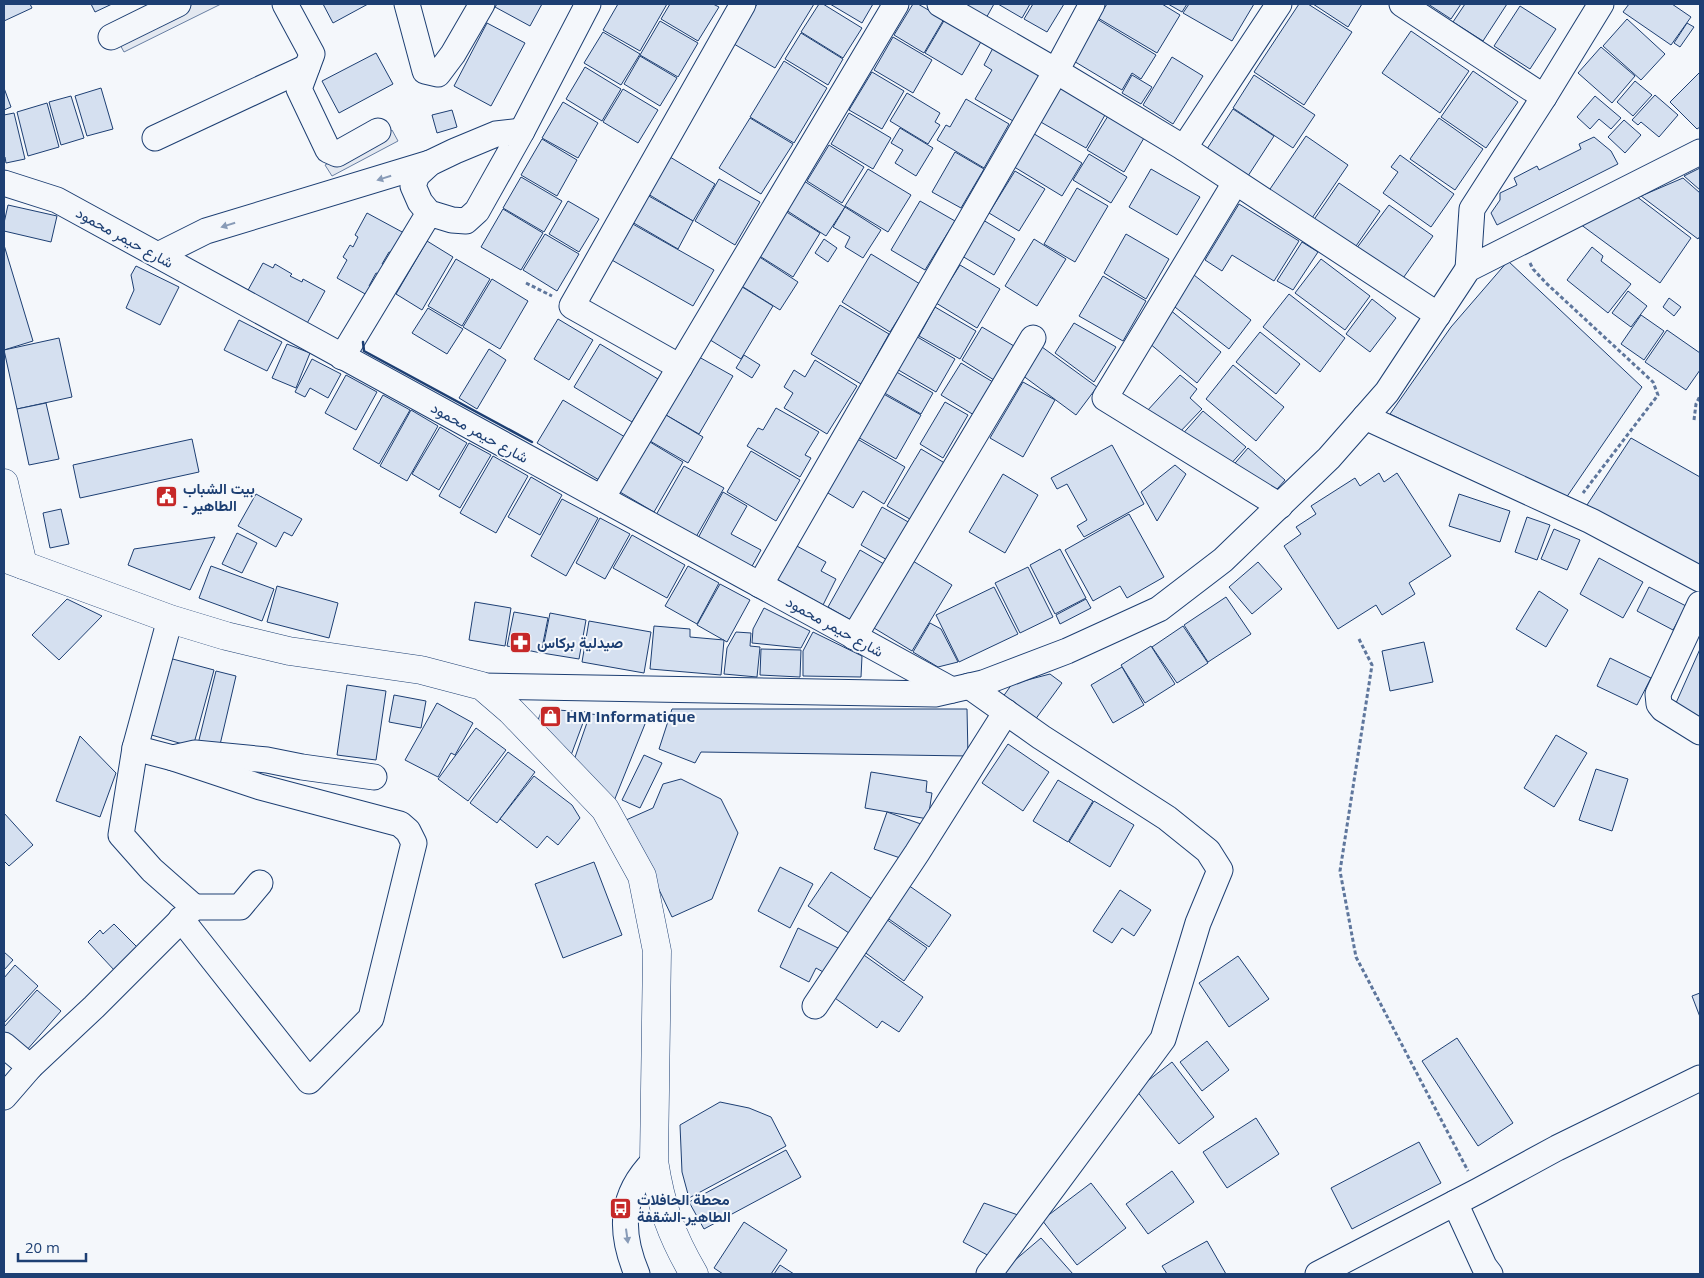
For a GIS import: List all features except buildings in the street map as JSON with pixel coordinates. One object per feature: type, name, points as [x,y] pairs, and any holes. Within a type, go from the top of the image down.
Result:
[{"type":"main road","points":[[4,484],[13,562],[170,619],[226,636],[290,651],[421,670],[482,686],[510,711],[605,809],[642,876],[657,951],[654,1161],[659,1192],[668,1222],[680,1251],[694,1274]]},
{"type":"street","points":[[112,37],[178,4]]},
{"type":"street","points":[[285,4],[312,54],[299,89],[328,150],[337,154],[378,131]]},
{"type":"street","points":[[407,4],[425,71],[438,74],[453,54],[482,4]]},
{"type":"street","points":[[430,163],[417,174],[413,186],[420,202],[429,213],[452,220],[466,221],[477,211],[522,131],[588,4]]},
{"type":"street","points":[[680,367],[572,306],[743,4]]},
{"type":"street","points":[[602,498],[896,4]]},
{"type":"street","points":[[940,4],[1184,148],[1438,315]]},
{"type":"street","points":[[760,585],[1056,71],[1092,4]]},
{"type":"street","points":[[1184,148],[1279,4]]},
{"type":"street","points":[[1402,4],[1544,97]]},
{"type":"street","points":[[1468,270],[1472,209],[1601,4]]},
{"type":"street","points":[[155,138],[307,67]]},
{"type":"street","points":[[158,255],[206,231],[430,163],[496,134],[522,131]]},
{"type":"street","points":[[482,686],[935,694],[983,683],[1067,651],[1159,609],[1223,560],[1280,506],[1330,458],[1386,392],[1468,270],[1700,152]]},
{"type":"street","name":"شارع حيمر محمود","points":[[4,183],[56,200],[854,637],[961,688],[1006,712],[1041,737],[1167,818],[1208,851],[1220,870],[1198,923],[1163,1039],[989,1274]]},
{"type":"street","points":[[1235,183],[1105,398],[1280,506]]},
{"type":"street","points":[[342,357],[429,213]]},
{"type":"street","points":[[854,637],[1033,338]]},
{"type":"street","points":[[1365,417],[1591,521],[1700,579]]},
{"type":"street","points":[[1700,604],[1658,694],[1657,700],[1663,709],[1700,732]]},
{"type":"street","points":[[135,748],[174,758],[260,787],[400,824],[408,831],[414,843],[372,1018],[309,1081],[188,913],[121,835],[135,748],[170,619]]},
{"type":"street","points":[[815,1006],[917,853],[1006,712]]},
{"type":"street","points":[[174,758],[195,753],[258,759],[374,777]]},
{"type":"street","points":[[4,1097],[30,1067],[94,1007],[188,913],[240,907],[260,883]]},
{"type":"street","points":[[4,1045],[30,1067]]},
{"type":"street","points":[[1318,1274],[1557,1148],[1700,1078]]},
{"type":"street","points":[[637,1274],[626,1233],[625,1212],[638,1179],[654,1161]]},
{"type":"street","points":[[1455,1203],[1486,1272]]},
{"type":"path","points":[[1527,240],[1528,257],[1533,270],[1653,382],[1658,395],[1570,511]]},
{"type":"path","points":[[1694,420],[1696,404],[1700,396]]},
{"type":"path","points":[[1359,639],[1372,665],[1340,871],[1356,958],[1478,1191]]},
{"type":"shaded area","points":[[193,4],[221,4],[124,52],[118,41]]},
{"type":"shaded area","points":[[392,130],[398,141],[332,176],[325,165]]},
{"type":"wall","points":[[363,342],[364,351],[532,442]]},
{"type":"place","name":"بيت الشباب - الطاهير","points":[[167,497]]},
{"type":"place","name":"صيدلية بركاس","points":[[521,642]]},
{"type":"place","name":"HM Informatique","points":[[550,716]]},
{"type":"place","name":"محطة الحافلات الطاهير-الشقفة","points":[[621,1208]]}]
